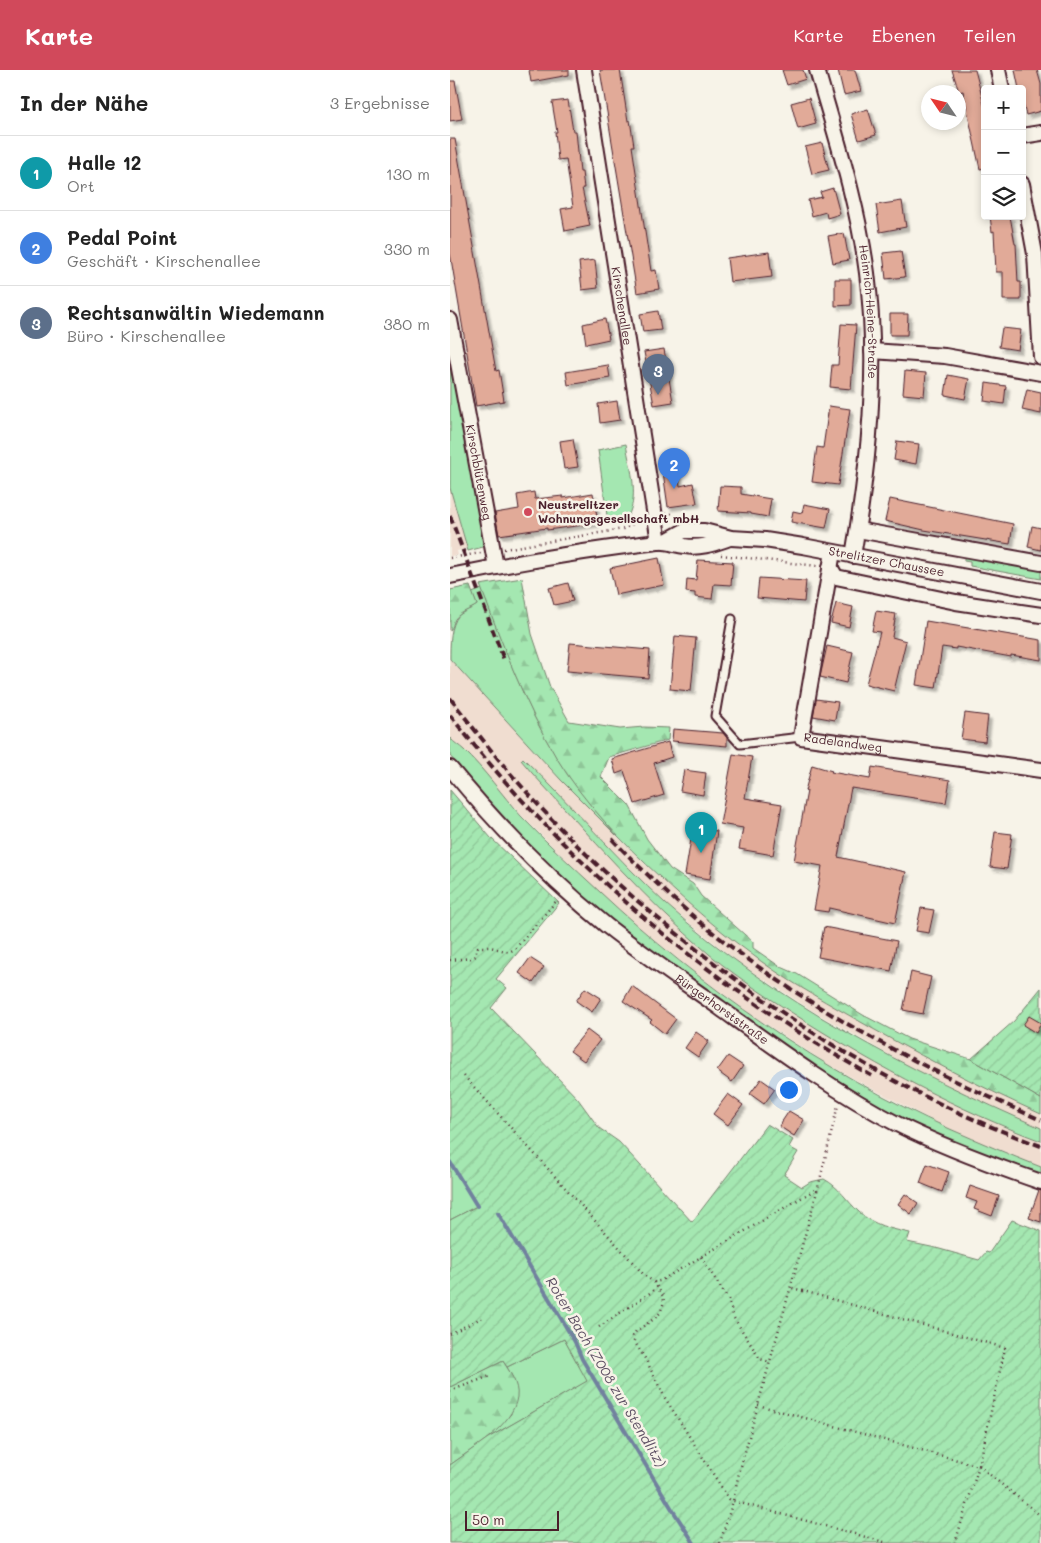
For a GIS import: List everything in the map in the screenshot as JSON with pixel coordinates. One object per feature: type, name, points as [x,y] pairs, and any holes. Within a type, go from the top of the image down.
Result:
[{"type":"street","name":"Kirschenallee","points":[[584,70],[662,541]]},
{"type":"street","name":"Heinrich-Heine-Straße","points":[[817,70],[852,191],[867,272],[872,351],[871,424],[853,556]]},
{"type":"street","points":[[998,70],[1001,85]]},
{"type":"street","points":[[1026,136],[1041,134]]},
{"type":"street","points":[[1026,202],[1038,254],[1041,357]]},
{"type":"street","name":"Kirschblütenweg","points":[[450,320],[496,567]]},
{"type":"street","points":[[872,351],[945,356],[1040,370]]},
{"type":"street","points":[[858,530],[1041,563]]},
{"type":"street","name":"Strelitzer Chaussee","points":[[450,576],[542,557],[662,541],[684,532],[704,531],[730,538],[765,540],[1041,591]]},
{"type":"street","name":"Radelandweg","points":[[833,552],[801,737],[1041,770]]},
{"type":"street","name":"Strelitzer Chaussee","points":[[830,567],[836,577],[956,602],[1041,615]]},
{"type":"street","name":"Bürgerhorststraße","points":[[450,768],[517,844],[607,926],[793,1059],[841,1091],[896,1123],[935,1142],[1041,1182]]},
{"type":"lane","points":[[732,619],[715,716],[740,744],[801,737]]},
{"type":"path","points":[[450,558],[623,529]]},
{"type":"path","points":[[714,555],[830,567]]},
{"type":"path","points":[[450,960],[472,958],[476,956],[478,947],[490,947],[508,952],[515,949],[566,890]]},
{"type":"path","points":[[464,1076],[645,1276],[654,1282],[663,1296],[664,1302],[660,1313],[636,1331],[633,1336],[634,1341],[665,1398],[727,1496],[733,1501],[888,1543]]},
{"type":"path","points":[[720,1543],[733,1501],[789,1287],[818,1188],[841,1091]]},
{"type":"path","points":[[654,1282],[660,1281],[818,1188]]},
{"type":"path","points":[[701,1257],[728,1299],[734,1318],[760,1358],[770,1362]]},
{"type":"path","points":[[450,1278],[454,1276]]},
{"type":"path","points":[[598,1327],[654,1291],[657,1287]]},
{"type":"path","points":[[789,1287],[1005,1348],[978,1466],[955,1543]]},
{"type":"path","points":[[450,1334],[483,1317]]},
{"type":"path","points":[[450,1392],[490,1376]]},
{"type":"path","points":[[758,1405],[978,1466],[1041,1516]]},
{"type":"shaded area","points":[[450,488],[467,548],[457,551],[458,555],[450,556]]},
{"type":"shaded area","points":[[450,659],[561,780],[646,865],[704,917],[750,954],[871,1028],[992,1091],[1041,1114],[1041,1128],[907,1065],[813,1011],[742,965],[666,904],[524,758],[521,760],[657,906],[709,954],[766,996],[880,1066],[963,1108],[1041,1141],[1041,1167],[949,1129],[826,1063],[752,1015],[694,972],[634,923],[601,894],[522,816],[463,749],[450,738]]},
{"type":"green space","points":[[450,352],[484,543],[483,547],[468,551],[450,488]]},
{"type":"green space","points":[[626,444],[633,483],[630,512],[625,521],[608,523],[598,450]]},
{"type":"green space","points":[[958,552],[1041,568],[1041,579],[970,566],[970,562],[964,561],[964,557],[957,556]]},
{"type":"green space","points":[[522,578],[532,634],[550,687],[569,721],[620,729],[644,727],[669,728],[668,740],[609,757],[601,777],[629,805],[647,839],[670,869],[693,884],[701,896],[753,942],[753,948],[779,966],[797,974],[863,1015],[909,1039],[971,1059],[1041,1099],[1041,1114],[921,1055],[826,1002],[774,970],[693,908],[618,836],[591,806],[567,774],[544,736],[514,672],[480,585]]},
{"type":"green space","points":[[470,586],[477,605],[457,617],[450,631],[450,590]]},
{"type":"green space","points":[[482,589],[515,674],[534,716],[570,777],[616,835],[561,780],[450,659],[451,636],[456,619],[459,615],[477,605],[472,593]]},
{"type":"green space","points":[[450,738],[479,766],[521,816],[570,864],[639,927],[722,994],[766,1025],[857,1082],[903,1107],[950,1129],[1041,1167],[1041,1176],[938,1137],[899,1118],[796,1054],[671,966],[610,919],[522,840],[450,756]]},
{"type":"green space","points":[[523,758],[666,904],[752,972],[797,1003],[844,1031],[942,1082],[1041,1128],[1041,1141],[980,1116],[920,1087],[805,1021],[732,972],[662,912],[532,773],[521,760]]},
{"type":"green space","points":[[450,790],[491,838],[559,903],[496,979],[507,988],[491,1008],[578,1099],[599,1128],[619,1142],[692,1222],[767,1124],[793,1140],[789,1147],[798,1152],[784,1175],[802,1187],[810,1182],[824,1179],[870,1220],[889,1228],[910,1233],[907,1242],[979,1260],[986,1252],[989,1253],[1012,1220],[1041,1231],[1041,1543],[450,1543],[450,1465],[488,1438],[587,1381],[564,1339],[507,1367],[503,1361],[450,1387],[450,1220],[477,1206],[450,1162]]},
{"type":"green space","points":[[1041,988],[1041,1099],[971,1059],[1014,1021]]},
{"type":"green space","points":[[450,1162],[477,1206],[450,1220]]},
{"type":"green space","points":[[564,1339],[588,1381],[488,1438],[511,1414],[514,1381],[507,1367]]},
{"type":"green space","points":[[503,1361],[516,1387],[517,1397],[514,1408],[508,1418],[490,1436],[450,1465],[450,1387]]},
{"type":"building","points":[[529,70],[569,70],[569,75],[531,82]]},
{"type":"building","points":[[600,70],[620,70],[628,121],[630,120],[634,146],[632,146],[651,271],[656,270],[659,289],[637,293]]},
{"type":"building","points":[[782,70],[803,70],[806,79],[787,85]]},
{"type":"building","points":[[838,70],[855,70],[861,91],[844,95]]},
{"type":"building","points":[[952,70],[975,70],[981,93],[981,169],[966,105],[966,85],[957,85]]},
{"type":"building","points":[[1015,70],[1037,70],[1041,84],[1041,111],[1026,115],[1026,85],[1018,85]]},
{"type":"building","points":[[450,81],[455,81],[462,119],[450,121]]},
{"type":"building","points":[[809,98],[816,124],[798,129],[791,103]]},
{"type":"building","points":[[568,100],[573,131],[576,131],[580,172],[582,172],[584,188],[582,188],[590,226],[565,231],[561,209],[573,207],[566,159],[558,160],[555,132],[557,132],[552,102]]},
{"type":"building","points":[[868,109],[876,135],[859,140],[851,114]]},
{"type":"building","points":[[450,139],[455,139],[496,371],[499,370],[504,401],[476,406],[450,253]]},
{"type":"building","points":[[822,143],[829,170],[812,174],[805,147]]},
{"type":"building","points":[[833,188],[840,214],[827,218],[826,212],[812,216],[808,200],[822,197],[820,192]]},
{"type":"building","points":[[902,201],[906,227],[880,232],[876,205]]},
{"type":"building","points":[[990,220],[1011,220],[1016,244],[1018,282],[1021,282],[1021,300],[1003,300],[1003,272],[996,272],[994,231],[992,232]]},
{"type":"building","points":[[844,233],[849,260],[833,263],[828,236]]},
{"type":"building","points":[[901,251],[905,277],[886,279],[883,253]]},
{"type":"building","points":[[769,252],[772,277],[730,282],[727,258]]},
{"type":"building","points":[[595,260],[598,288],[582,290],[579,262]]},
{"type":"building","points":[[835,279],[851,279],[851,305],[835,306]]},
{"type":"building","points":[[658,311],[661,330],[643,332],[640,314]]},
{"type":"building","points":[[890,314],[908,314],[907,335],[890,335]]},
{"type":"building","points":[[605,319],[609,339],[586,344],[583,324]]},
{"type":"building","points":[[841,324],[856,325],[851,389],[830,387],[832,365],[838,365]]},
{"type":"building","points":[[1002,328],[1021,330],[1018,350],[999,347]]},
{"type":"building","points":[[664,349],[673,402],[654,405],[644,352]]},
{"type":"building","points":[[608,365],[610,378],[568,385],[566,372]]},
{"type":"building","points":[[905,371],[926,373],[924,396],[903,394]]},
{"type":"building","points":[[948,375],[969,379],[965,399],[945,395]]},
{"type":"building","points":[[986,383],[1006,386],[1004,404],[984,401]]},
{"type":"building","points":[[1027,389],[1041,392],[1041,414],[1022,410]]},
{"type":"building","points":[[617,401],[620,420],[600,423],[598,404]]},
{"type":"building","points":[[829,406],[850,409],[838,485],[812,482],[817,447],[823,448]]},
{"type":"building","points":[[573,439],[578,467],[564,469],[560,441]]},
{"type":"building","points":[[897,441],[919,444],[916,464],[894,460]]},
{"type":"building","points":[[677,463],[680,486],[693,483],[697,503],[668,507],[662,465]]},
{"type":"building","points":[[720,486],[741,487],[741,494],[771,499],[768,517],[751,513],[718,511]]},
{"type":"building","points":[[534,492],[535,499],[563,496],[563,498],[593,493],[598,523],[499,535],[495,513],[519,509],[517,495]]},
{"type":"building","points":[[890,499],[1013,524],[1010,544],[924,530],[885,521]]},
{"type":"building","points":[[804,504],[830,509],[826,528],[791,522],[793,511],[802,513]]},
{"type":"building","points":[[1032,526],[1041,528],[1041,550],[1028,547]]},
{"type":"building","points":[[659,558],[664,585],[616,595],[610,568]]},
{"type":"building","points":[[698,560],[733,562],[731,585],[714,584],[712,599],[695,597],[695,593],[686,592],[687,579],[696,580]]},
{"type":"building","points":[[759,578],[806,581],[804,602],[757,598]]},
{"type":"building","points":[[568,583],[573,601],[554,605],[549,588]]},
{"type":"building","points":[[836,603],[853,607],[849,627],[831,623]]},
{"type":"building","points":[[876,611],[896,614],[892,637],[906,641],[894,691],[866,684],[880,632],[872,631]]},
{"type":"building","points":[[926,621],[1041,640],[1041,660],[1011,655],[1011,657],[956,647],[956,649],[942,647],[936,688],[916,685]]},
{"type":"building","points":[[675,636],[696,638],[691,691],[670,689]]},
{"type":"building","points":[[570,643],[650,650],[648,678],[567,671]]},
{"type":"building","points":[[827,646],[853,652],[846,683],[820,677]]},
{"type":"building","points":[[816,699],[838,702],[835,720],[813,716]]},
{"type":"building","points":[[965,713],[988,716],[985,742],[961,739]]},
{"type":"building","points":[[673,729],[723,733],[727,738],[727,746],[672,741]]},
{"type":"building","points":[[668,742],[672,757],[654,763],[664,795],[635,804],[624,771],[616,774],[612,759]]},
{"type":"building","points":[[733,754],[752,757],[745,798],[782,804],[773,855],[739,849],[743,828],[720,824]]},
{"type":"building","points":[[812,765],[831,772],[870,779],[872,767],[950,780],[946,803],[851,788],[838,857],[906,872],[895,923],[829,908],[828,912],[814,910],[822,866],[794,861],[807,791],[805,791]]},
{"type":"building","points":[[684,770],[706,773],[703,795],[680,791]]},
{"type":"building","points":[[693,827],[717,831],[710,879],[685,875]]},
{"type":"building","points":[[995,832],[1012,834],[1007,869],[990,867]]},
{"type":"building","points":[[921,908],[934,910],[929,933],[916,931]]},
{"type":"building","points":[[824,927],[897,941],[891,971],[818,957]]},
{"type":"building","points":[[530,958],[544,967],[533,983],[519,973]]},
{"type":"building","points":[[911,972],[931,977],[923,1014],[903,1010]]},
{"type":"building","points":[[632,986],[676,1019],[665,1034],[650,1022],[652,1020],[623,1001]]},
{"type":"building","points":[[585,988],[601,998],[592,1012],[576,1001]]},
{"type":"building","points":[[1029,1016],[1041,1023],[1036,1033],[1023,1025]]},
{"type":"building","points":[[587,1030],[600,1040],[584,1061],[570,1051]]},
{"type":"building","points":[[696,1032],[709,1041],[698,1057],[685,1048]]},
{"type":"building","points":[[728,1056],[743,1066],[732,1082],[717,1071]]},
{"type":"building","points":[[761,1079],[775,1089],[764,1104],[750,1094]]},
{"type":"building","points":[[728,1094],[743,1105],[728,1125],[713,1114]]},
{"type":"building","points":[[789,1111],[804,1120],[794,1136],[779,1126]]},
{"type":"building","points":[[927,1164],[949,1172],[942,1192],[920,1183]]},
{"type":"building","points":[[970,1186],[999,1196],[992,1216],[974,1209],[977,1202],[966,1198]]},
{"type":"building","points":[[1039,1190],[1041,1191],[1041,1222],[1029,1218]]},
{"type":"building","points":[[905,1194],[918,1203],[911,1214],[898,1204]]},
{"type":"waterway","name":"Roter Bach (Z008 zur Stendlitz)","points":[[450,1162],[477,1206]]},
{"type":"waterway","name":"Roter Bach (Z008 zur Stendlitz)","points":[[498,1213],[575,1342],[582,1359],[694,1543]]},
{"type":"railway","points":[[450,516],[504,660]]},
{"type":"railway","points":[[450,698],[514,778],[581,850],[643,906],[727,973],[811,1032],[900,1084],[993,1128],[1041,1146]]},
{"type":"railway","points":[[450,715],[494,769],[542,821],[591,870],[643,917],[697,961],[753,1002],[872,1076]]},
{"type":"railway","points":[[612,839],[655,882],[700,922],[779,981],[863,1033],[907,1057],[1041,1120]]},
{"type":"place","name":"Rechtsanwältin Wiedemann","points":[[658,395]]},
{"type":"place","name":"Pedal Point","points":[[674,489]]},
{"type":"place","name":"Neustrelitzer Wohnungsgesellschaft mbH","points":[[528,512]]},
{"type":"place","name":"Halle 12","points":[[701,853]]}]
